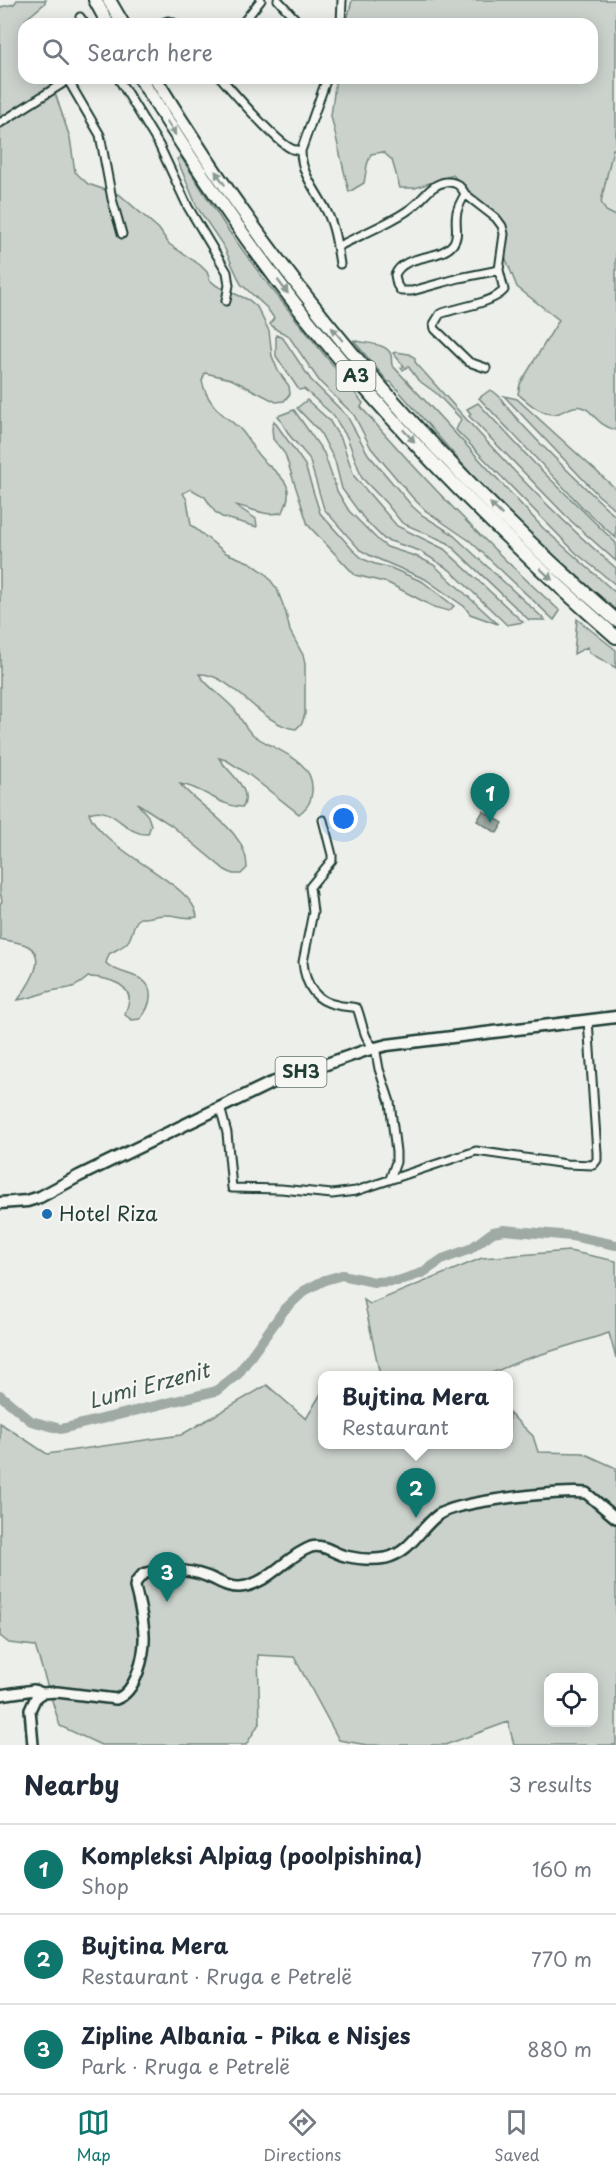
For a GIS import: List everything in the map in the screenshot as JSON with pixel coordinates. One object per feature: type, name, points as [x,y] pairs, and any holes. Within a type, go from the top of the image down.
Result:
[{"type":"highway","points":[[95,0],[105,18]]},
{"type":"highway","points":[[109,0],[120,18]]},
{"type":"highway","name":"A3","points":[[144,84],[202,175],[246,238],[332,349],[405,433],[459,490],[506,537],[616,637]]},
{"type":"highway","name":"A3","points":[[159,84],[258,232],[315,308],[365,368],[469,483],[616,620]]},
{"type":"main road","name":"SH3","points":[[0,1203],[27,1201],[40,1197],[269,1084],[375,1047],[616,1017]]},
{"type":"street","points":[[247,18],[261,0]]},
{"type":"street","points":[[278,0],[294,18]]},
{"type":"street","points":[[341,18],[342,0]]},
{"type":"street","points":[[0,123],[61,84]]},
{"type":"street","points":[[72,84],[100,135],[112,199],[123,234]]},
{"type":"street","points":[[122,84],[159,145],[188,207],[227,272],[229,285],[226,301]]},
{"type":"street","points":[[227,84],[281,140],[292,149],[301,151]]},
{"type":"street","points":[[325,84],[301,151],[304,172],[333,227],[340,264]]},
{"type":"street","points":[[337,247],[409,209],[433,188],[445,182],[459,185],[465,194],[496,218],[502,226],[504,234],[499,270],[504,290],[501,294],[440,314],[434,324],[435,329],[469,362],[486,368]]},
{"type":"street","points":[[465,194],[457,211],[455,242],[444,251],[402,266],[395,275],[397,285],[401,291],[412,291],[499,270]]},
{"type":"street","points":[[323,820],[332,860],[310,887],[313,912],[303,962],[304,969],[309,986],[319,998],[334,1005],[357,1008],[369,1045],[375,1047],[379,1069],[390,1102],[396,1152],[396,1162],[390,1179]]},
{"type":"street","points":[[220,1107],[226,1133],[232,1188],[281,1189],[332,1194],[356,1191],[476,1151],[566,1164],[593,1165],[597,1160],[597,1153],[588,1020]]},
{"type":"street","points":[[33,1745],[30,1710],[36,1697],[42,1693],[57,1692],[116,1698],[128,1692],[134,1682],[143,1644],[142,1622],[135,1587],[139,1578],[148,1573],[182,1570],[206,1576],[226,1586],[242,1587],[258,1582],[310,1547],[325,1548],[352,1558],[383,1558],[406,1549],[434,1519],[446,1511],[487,1501],[520,1497],[586,1493],[616,1518]]},
{"type":"street","points":[[0,1695],[34,1689],[42,1693]]},
{"type":"shaded area","points":[[17,0],[46,0],[27,18],[18,18],[18,84],[52,84],[70,138],[75,172],[88,184],[120,195],[159,229],[169,244],[200,265],[217,286],[249,300],[257,307],[269,331],[272,356],[278,371],[289,386],[290,394],[284,401],[276,402],[231,379],[205,373],[202,381],[213,404],[241,430],[258,455],[284,480],[288,493],[283,512],[271,514],[235,505],[256,519],[257,527],[222,517],[215,512],[205,497],[191,489],[183,493],[187,500],[191,525],[226,553],[251,563],[266,574],[277,589],[290,631],[303,655],[305,664],[305,714],[302,723],[296,729],[283,726],[258,710],[223,681],[199,674],[235,710],[251,733],[299,762],[311,779],[311,798],[307,807],[299,814],[248,774],[219,758],[245,793],[243,807],[227,804],[180,784],[222,822],[240,843],[247,868],[241,874],[233,874],[225,870],[171,825],[137,803],[148,816],[151,825],[148,834],[132,830],[105,812],[89,813],[98,828],[112,841],[181,892],[192,904],[197,917],[160,915],[140,918],[127,942],[109,954],[106,963],[117,970],[139,978],[148,986],[150,997],[148,1007],[140,1019],[132,1020],[125,1015],[129,999],[127,992],[112,981],[99,978],[88,977],[73,987],[18,1000],[34,973],[37,958],[28,946],[0,939],[0,904],[2,901],[0,892],[0,7],[14,4]]},
{"type":"shaded area","points":[[352,0],[616,0],[616,149],[613,149],[601,202],[606,211],[616,216],[616,430],[599,422],[582,407],[573,407],[553,414],[542,412],[518,394],[520,384],[559,320],[517,287],[504,254],[500,225],[453,175],[415,188],[400,188],[392,160],[383,152],[371,154],[364,183],[349,192],[331,116],[335,84],[598,84],[598,18],[348,18]]},
{"type":"shaded area","points":[[613,148],[616,149],[616,216],[606,211],[601,202]]},
{"type":"shaded area","points":[[181,157],[228,230],[263,278],[363,403],[361,407],[457,512],[560,611],[554,620],[470,541],[426,511],[412,497],[371,448],[354,415],[320,382],[288,335],[270,324],[274,318],[267,308],[241,284],[224,247],[197,207],[177,159]]},
{"type":"shaded area","points":[[276,335],[283,338],[311,380],[347,416],[368,454],[412,506],[451,533],[545,620],[529,620],[448,543],[402,523],[362,478],[347,437],[333,415],[304,389],[299,390],[276,356]]},
{"type":"shaded area","points":[[353,340],[380,346],[389,351],[392,365],[543,528],[616,593],[616,610],[542,545],[478,482]]},
{"type":"shaded area","points":[[393,353],[409,354],[415,358],[415,362],[512,469],[616,568],[616,585],[576,553],[456,430],[461,419],[436,393],[418,380],[408,366],[403,370],[401,368],[404,366]]},
{"type":"shaded area","points":[[490,390],[500,397],[524,427],[616,517],[616,538],[585,510],[479,398]]},
{"type":"shaded area","points":[[504,396],[517,399],[616,489],[616,510],[598,495]]},
{"type":"shaded area","points":[[307,400],[329,420],[342,441],[354,476],[397,526],[444,549],[523,622],[507,625],[450,570],[420,551],[384,539],[365,520],[342,489],[335,461],[320,432],[297,408]]},
{"type":"shaded area","points":[[478,403],[536,465],[616,543],[616,561],[571,521],[469,416],[471,414],[467,409]]},
{"type":"shaded area","points":[[294,410],[324,453],[337,491],[349,511],[387,547],[434,565],[498,624],[470,614],[465,607],[425,579],[360,550],[324,509],[309,458],[290,436],[278,416]]},
{"type":"shaded area","points":[[274,421],[305,465],[320,513],[353,550],[363,559],[423,582],[454,606],[449,611],[434,607],[388,583],[355,575],[308,525],[285,454],[273,439]]},
{"type":"shaded area","points":[[577,619],[616,650],[616,668],[590,653],[587,647],[574,654]]},
{"type":"shaded area","points":[[483,811],[503,823],[497,833],[477,821]]},
{"type":"shaded area","points":[[569,1251],[616,1261],[616,1358],[609,1333],[523,1360],[497,1371],[379,1371],[364,1300],[370,1304],[482,1258]]},
{"type":"shaded area","points":[[267,1385],[306,1419],[318,1399],[318,1449],[513,1449],[513,1417],[533,1436],[538,1452],[583,1453],[616,1468],[616,1745],[514,1745],[508,1722],[445,1745],[367,1745],[339,1740],[294,1657],[258,1655],[260,1722],[246,1745],[101,1745],[60,1726],[35,1646],[9,1643],[0,1636],[0,1423],[47,1454],[181,1435]]},
{"type":"waterway","name":"Lumi Erzenit","points":[[0,1395],[31,1421],[61,1429],[216,1391],[238,1374],[284,1310],[304,1291],[325,1280],[342,1275],[374,1282],[398,1281],[422,1273],[443,1259],[470,1249],[493,1232],[504,1230],[572,1236],[616,1245]]},
{"type":"place","name":"Kompleksi Alpiag (poolpishina)","points":[[490,823]]},
{"type":"place","name":"Hotel Riza","points":[[47,1214]]},
{"type":"place","name":"Bujtina Mera","points":[[416,1518]]},
{"type":"place","name":"Zipline Albania - Pika e Nisjes","points":[[167,1602]]}]
